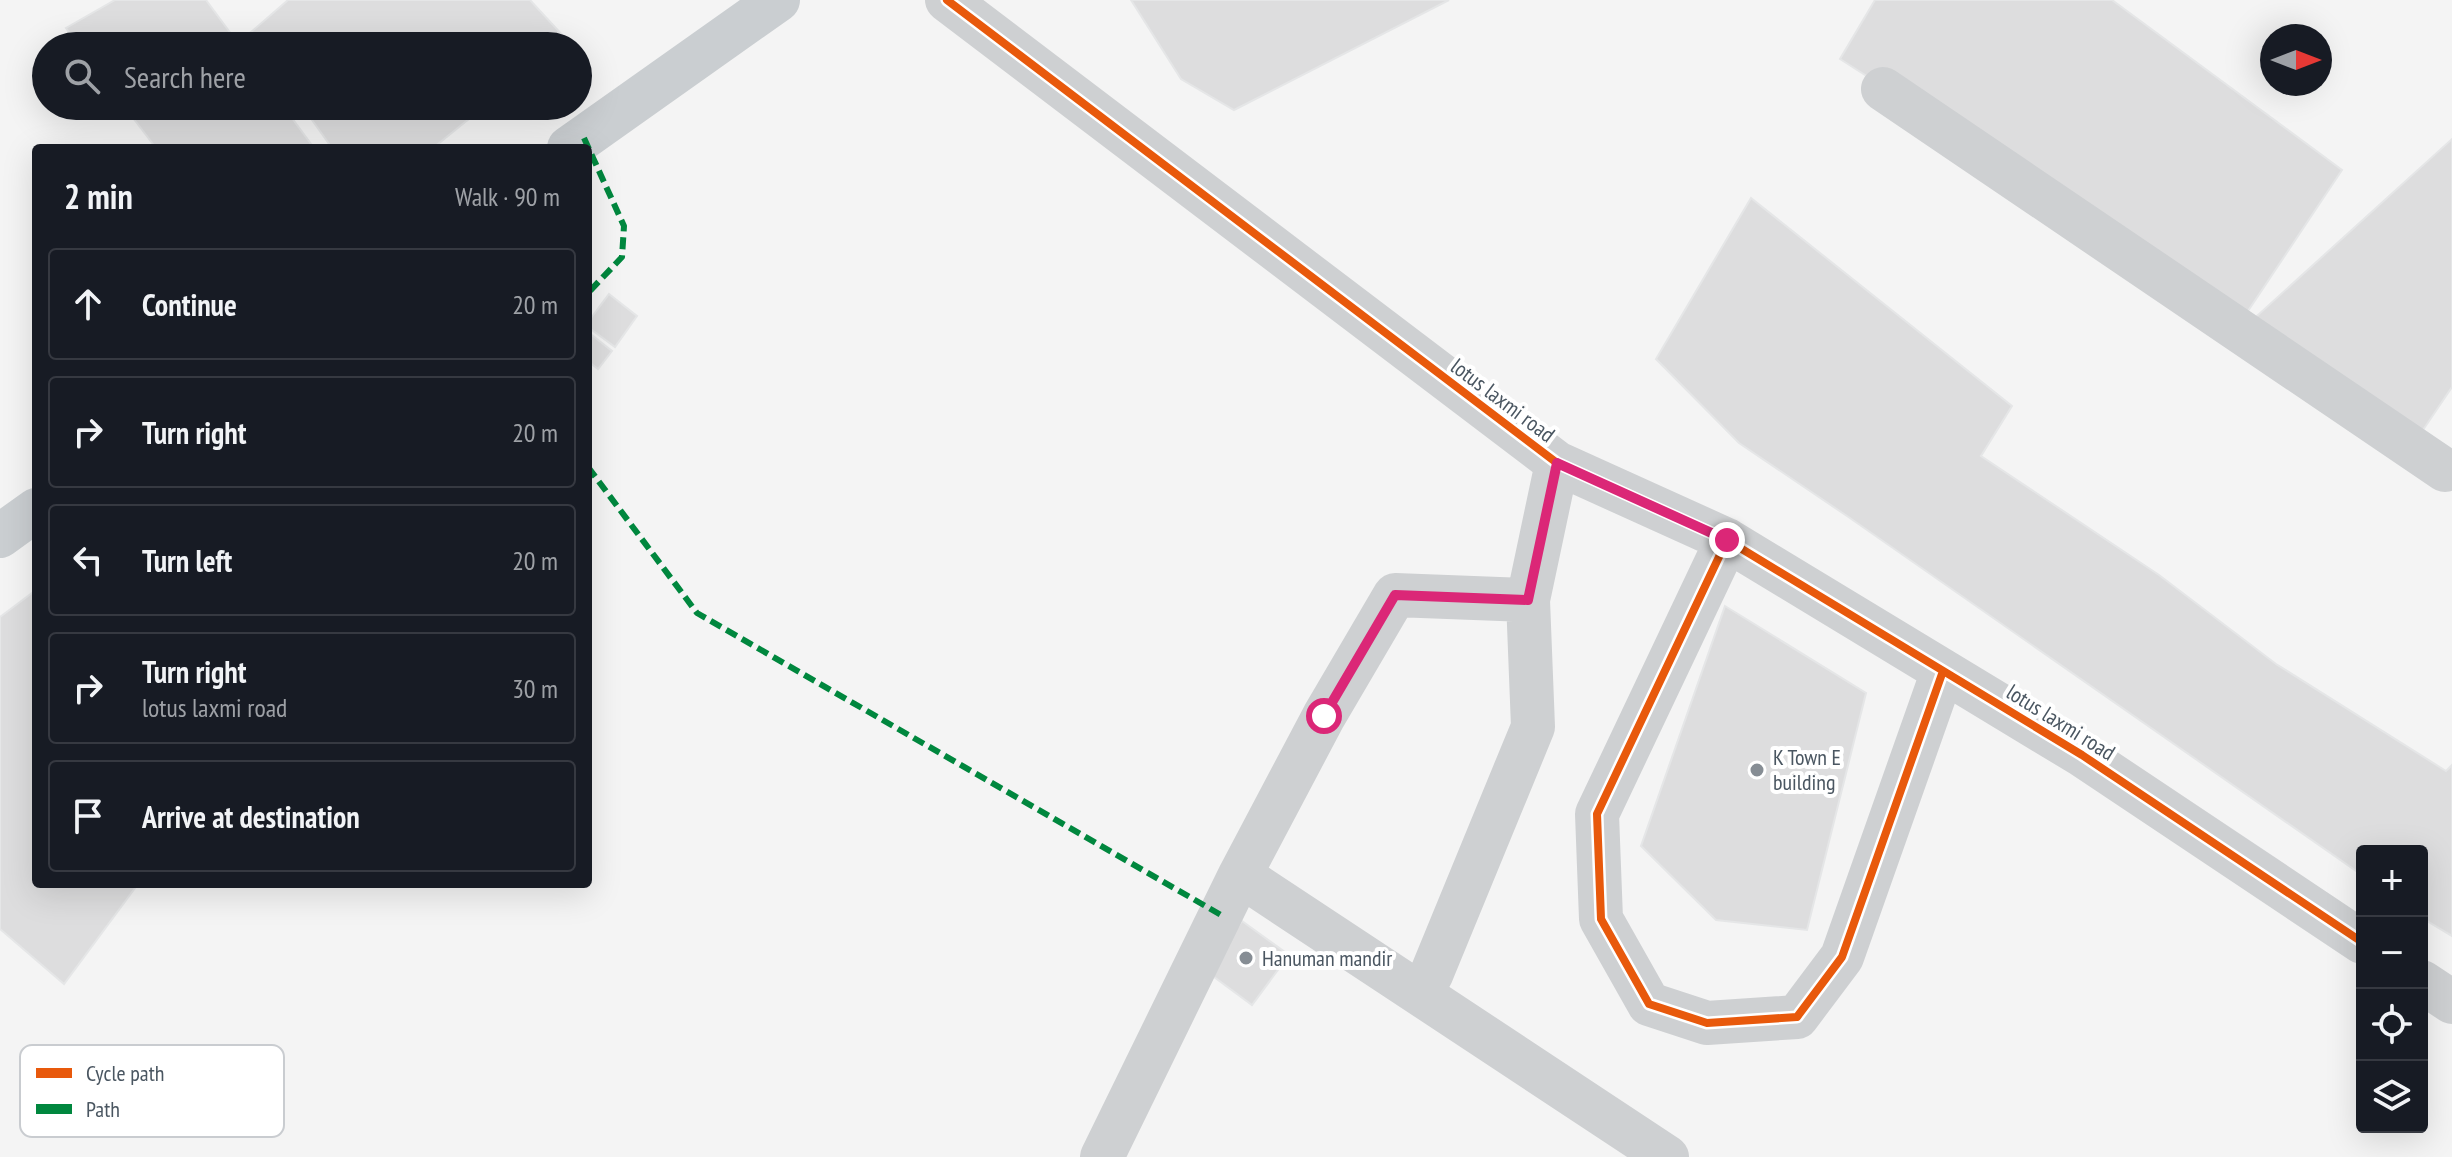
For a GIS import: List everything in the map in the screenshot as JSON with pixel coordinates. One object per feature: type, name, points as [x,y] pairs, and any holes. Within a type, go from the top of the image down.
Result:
[{"type":"main road","points":[[575,144],[778,0]]},
{"type":"main road","points":[[0,536],[32,513]]},
{"type":"street","name":"lotus laxmi road","points":[[947,0],[1557,463],[1727,540],[2082,755],[2356,938]]},
{"type":"street","points":[[1883,89],[2450,468]]},
{"type":"street","points":[[1431,975],[1533,727],[1528,600],[1557,463]]},
{"type":"street","points":[[1727,540],[1597,814],[1601,919],[1649,1004],[1707,1023],[1797,1017],[1842,957],[1943,671]]},
{"type":"street","points":[[1102,1157],[1240,875],[1324,716],[1395,595],[1528,600]]},
{"type":"street","points":[[1240,875],[1667,1157]]},
{"type":"street","points":[[2428,986],[2452,1002]]},
{"type":"building","points":[[115,0],[206,0],[230,32],[69,32],[66,28]]},
{"type":"building","points":[[288,0],[530,0],[560,32],[251,32]]},
{"type":"building","points":[[1131,0],[1449,0],[1234,110],[1181,79]]},
{"type":"building","points":[[1875,0],[2112,0],[2342,170],[2244,317],[1840,59]]},
{"type":"building","points":[[135,120],[293,120],[311,144],[153,144]]},
{"type":"building","points":[[312,120],[468,120],[438,144],[329,144]]},
{"type":"building","points":[[2452,139],[2452,387],[2421,433],[2248,324]]},
{"type":"building","points":[[1751,198],[2012,406],[1981,456],[2159,575],[2276,664],[2446,771],[2452,765],[2452,936],[2428,922],[2428,845],[2356,845],[2356,871],[1739,443],[1656,359]]},
{"type":"building","points":[[609,294],[637,316],[615,347],[592,330],[592,317]]},
{"type":"building","points":[[592,335],[612,351],[598,369],[592,364]]},
{"type":"building","points":[[32,593],[32,888],[135,888],[64,984],[0,929],[0,617]]},
{"type":"building","name":"K Town E building","points":[[1725,606],[1866,693],[1807,930],[1716,920],[1641,846]]},
{"type":"building","points":[[1242,921],[1289,955],[1252,1005],[1206,971]]},
{"type":"marked path","points":[[584,138],[587,144]]},
{"type":"marked path","points":[[592,156],[624,226],[622,257],[592,289]]},
{"type":"marked path","points":[[592,472],[697,613],[1221,915]]},
{"type":"cycle path","points":[[947,0],[1557,463],[1727,540],[2082,755],[2356,938]]},
{"type":"cycle path","points":[[1727,540],[1597,814],[1601,919],[1649,1004],[1707,1023],[1797,1017],[1842,957],[1943,671]]},
{"type":"place","name":"K Town E building","points":[[1757,770]]},
{"type":"place","name":"Hanuman mandir","points":[[1246,958]]},
{"type":"route","points":[[1324,716],[1395,595],[1528,600],[1557,463],[1727,540]]}]
